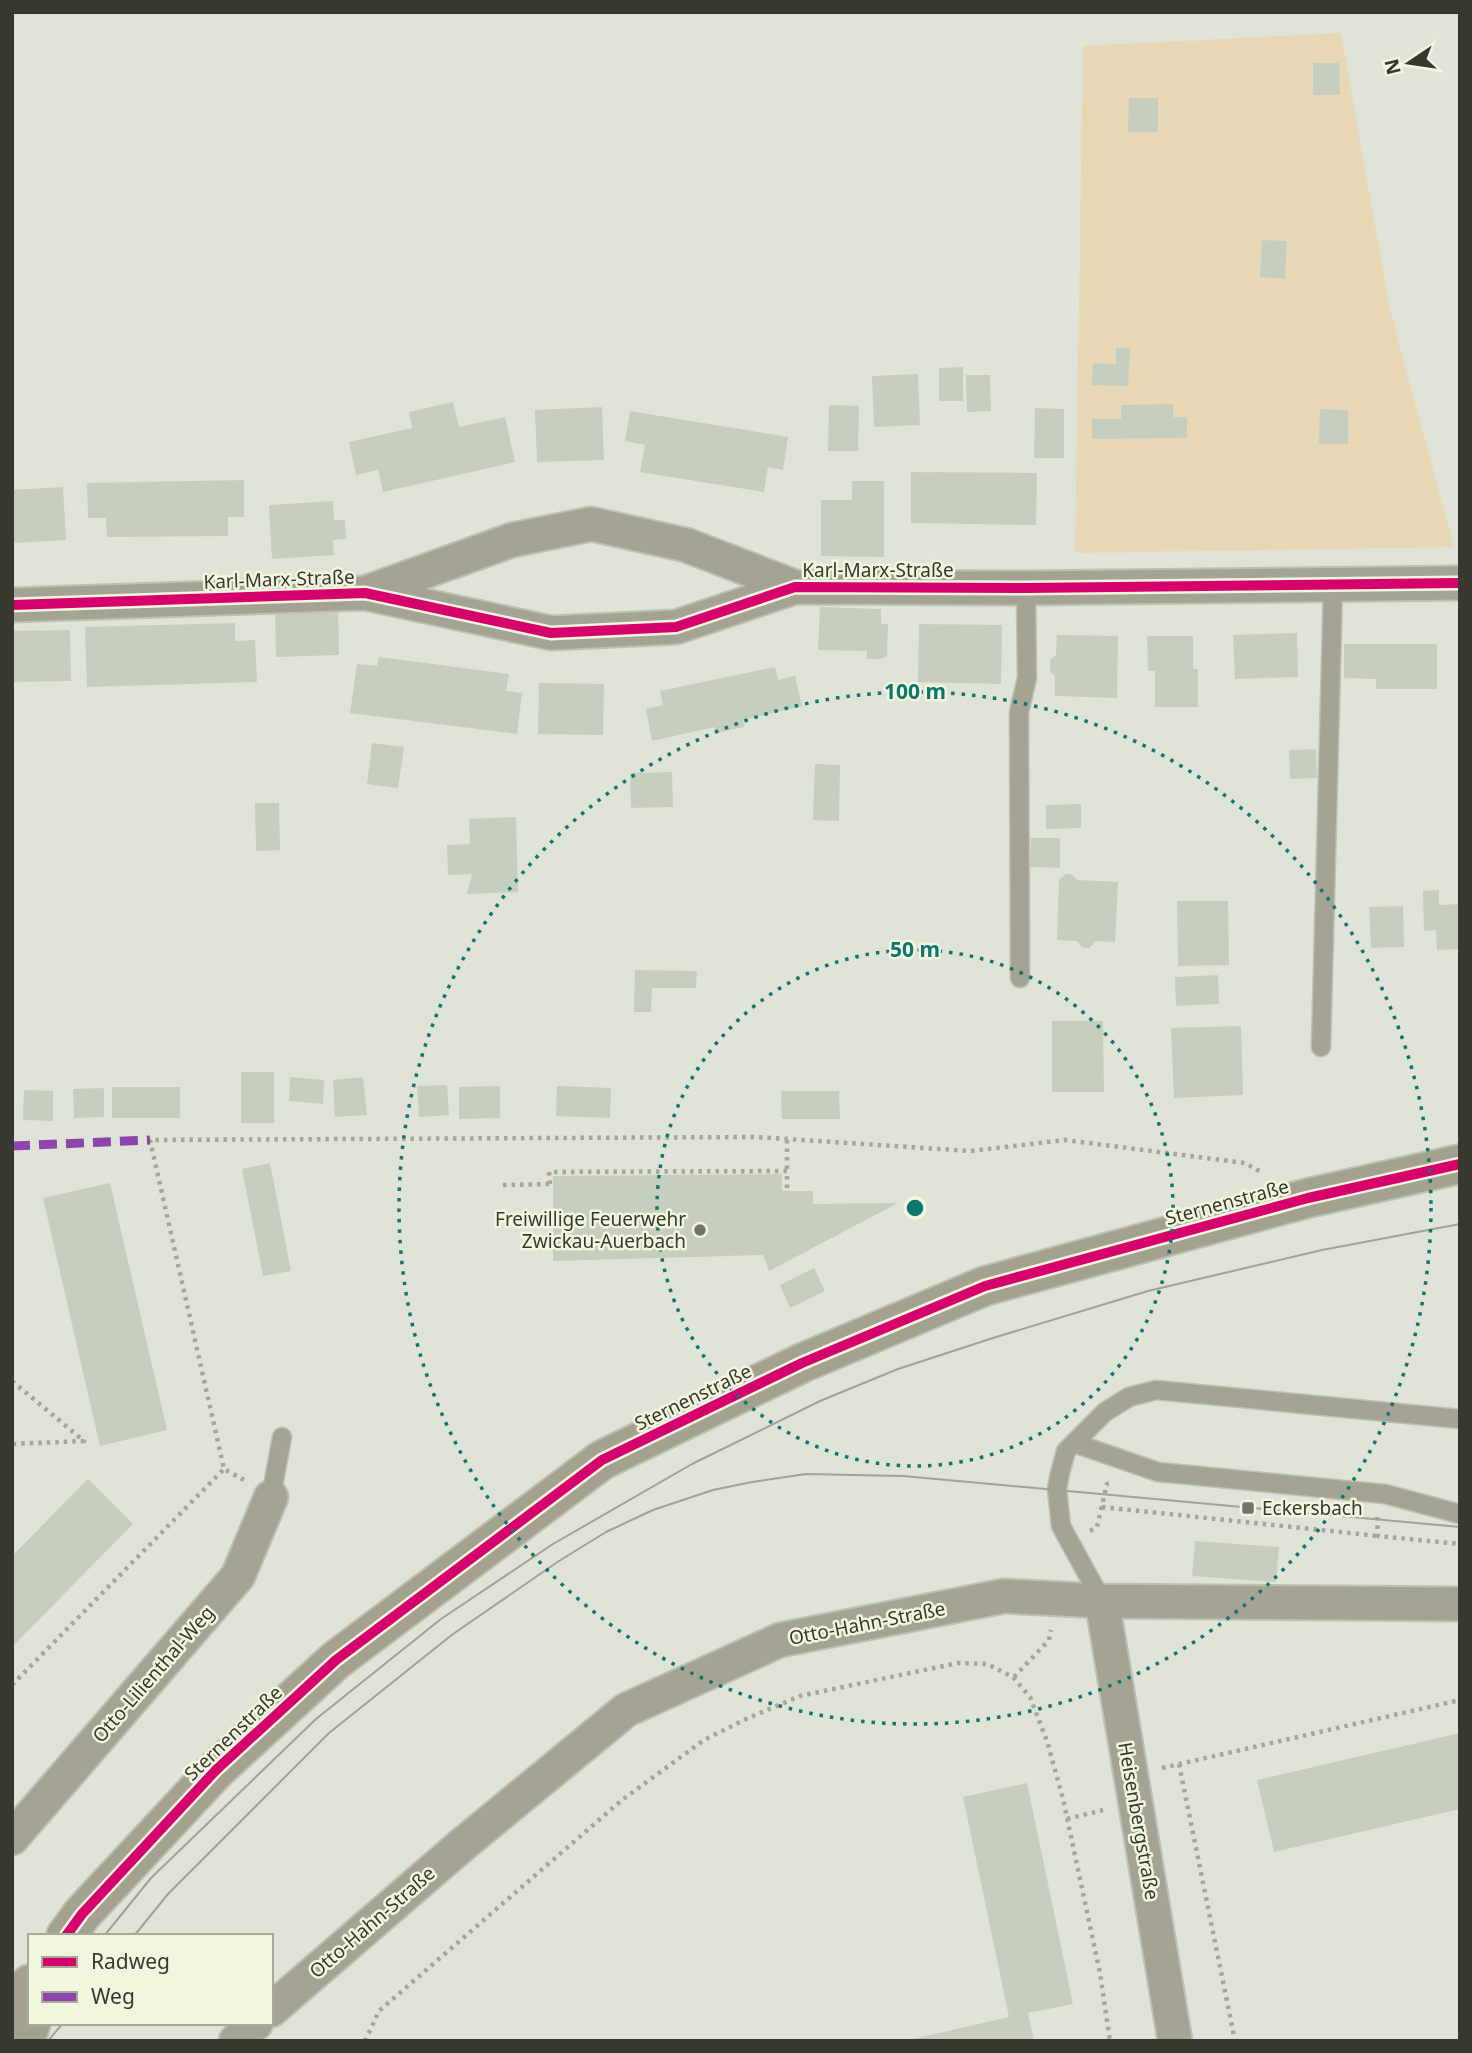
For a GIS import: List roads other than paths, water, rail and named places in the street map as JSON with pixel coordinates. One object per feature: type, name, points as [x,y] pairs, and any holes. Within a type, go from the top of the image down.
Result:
[{"type":"street","name":"Karl-Marx-Straße","points":[[365,593],[512,540],[591,524],[686,545],[794,587]]},
{"type":"street","name":"Karl-Marx-Straße","points":[[12,605],[365,593],[551,633],[676,627],[794,587],[1026,588],[1460,583]]},
{"type":"street","name":"Sternenstraße","points":[[73,1928],[216,1770],[337,1660],[602,1460],[802,1363],[985,1286],[1308,1198],[1460,1164]]},
{"type":"street","name":"Otto-Lilienthal-Weg","points":[[12,1838],[238,1576],[271,1497]]},
{"type":"street","name":"Otto-Hahn-Straße","points":[[273,2008],[462,1845],[626,1710],[780,1640],[1004,1596],[1102,1601],[1460,1604]]},
{"type":"street","name":"Heisenbergstraße","points":[[1102,1601],[1175,2041]]},
{"type":"street","points":[[12,2008],[28,1987]]},
{"type":"street","points":[[236,2041],[254,2025]]},
{"type":"lane","points":[[1321,1046],[1333,586]]},
{"type":"lane","points":[[1020,978],[1019,712],[1027,678],[1026,588]]},
{"type":"lane","points":[[1102,1601],[1061,1526],[1057,1489],[1066,1451],[1105,1412],[1129,1397],[1156,1390],[1460,1419]]},
{"type":"lane","points":[[271,1497],[282,1437]]},
{"type":"lane","points":[[1074,1443],[1158,1472],[1385,1494],[1460,1514]]},
{"type":"tram line","points":[[106,1934],[151,1878],[316,1719],[441,1619],[553,1544],[692,1464],[820,1401],[898,1369],[993,1338],[1148,1291],[1322,1250],[1460,1224]]},
{"type":"tram line","points":[[136,1934],[168,1894],[329,1733],[453,1634],[606,1532],[653,1510],[713,1490],[806,1474],[903,1476],[1460,1527]]},
{"type":"tram line","points":[[19,2041],[30,2025]]},
{"type":"tram line","points":[[48,2041],[61,2025]]},
{"type":"place","name":"Freiwillige Feuerwehr Zwickau-Auerbach","points":[[700,1230]]},
{"type":"place","name":"Eckersbach","points":[[1248,1508]]}]
